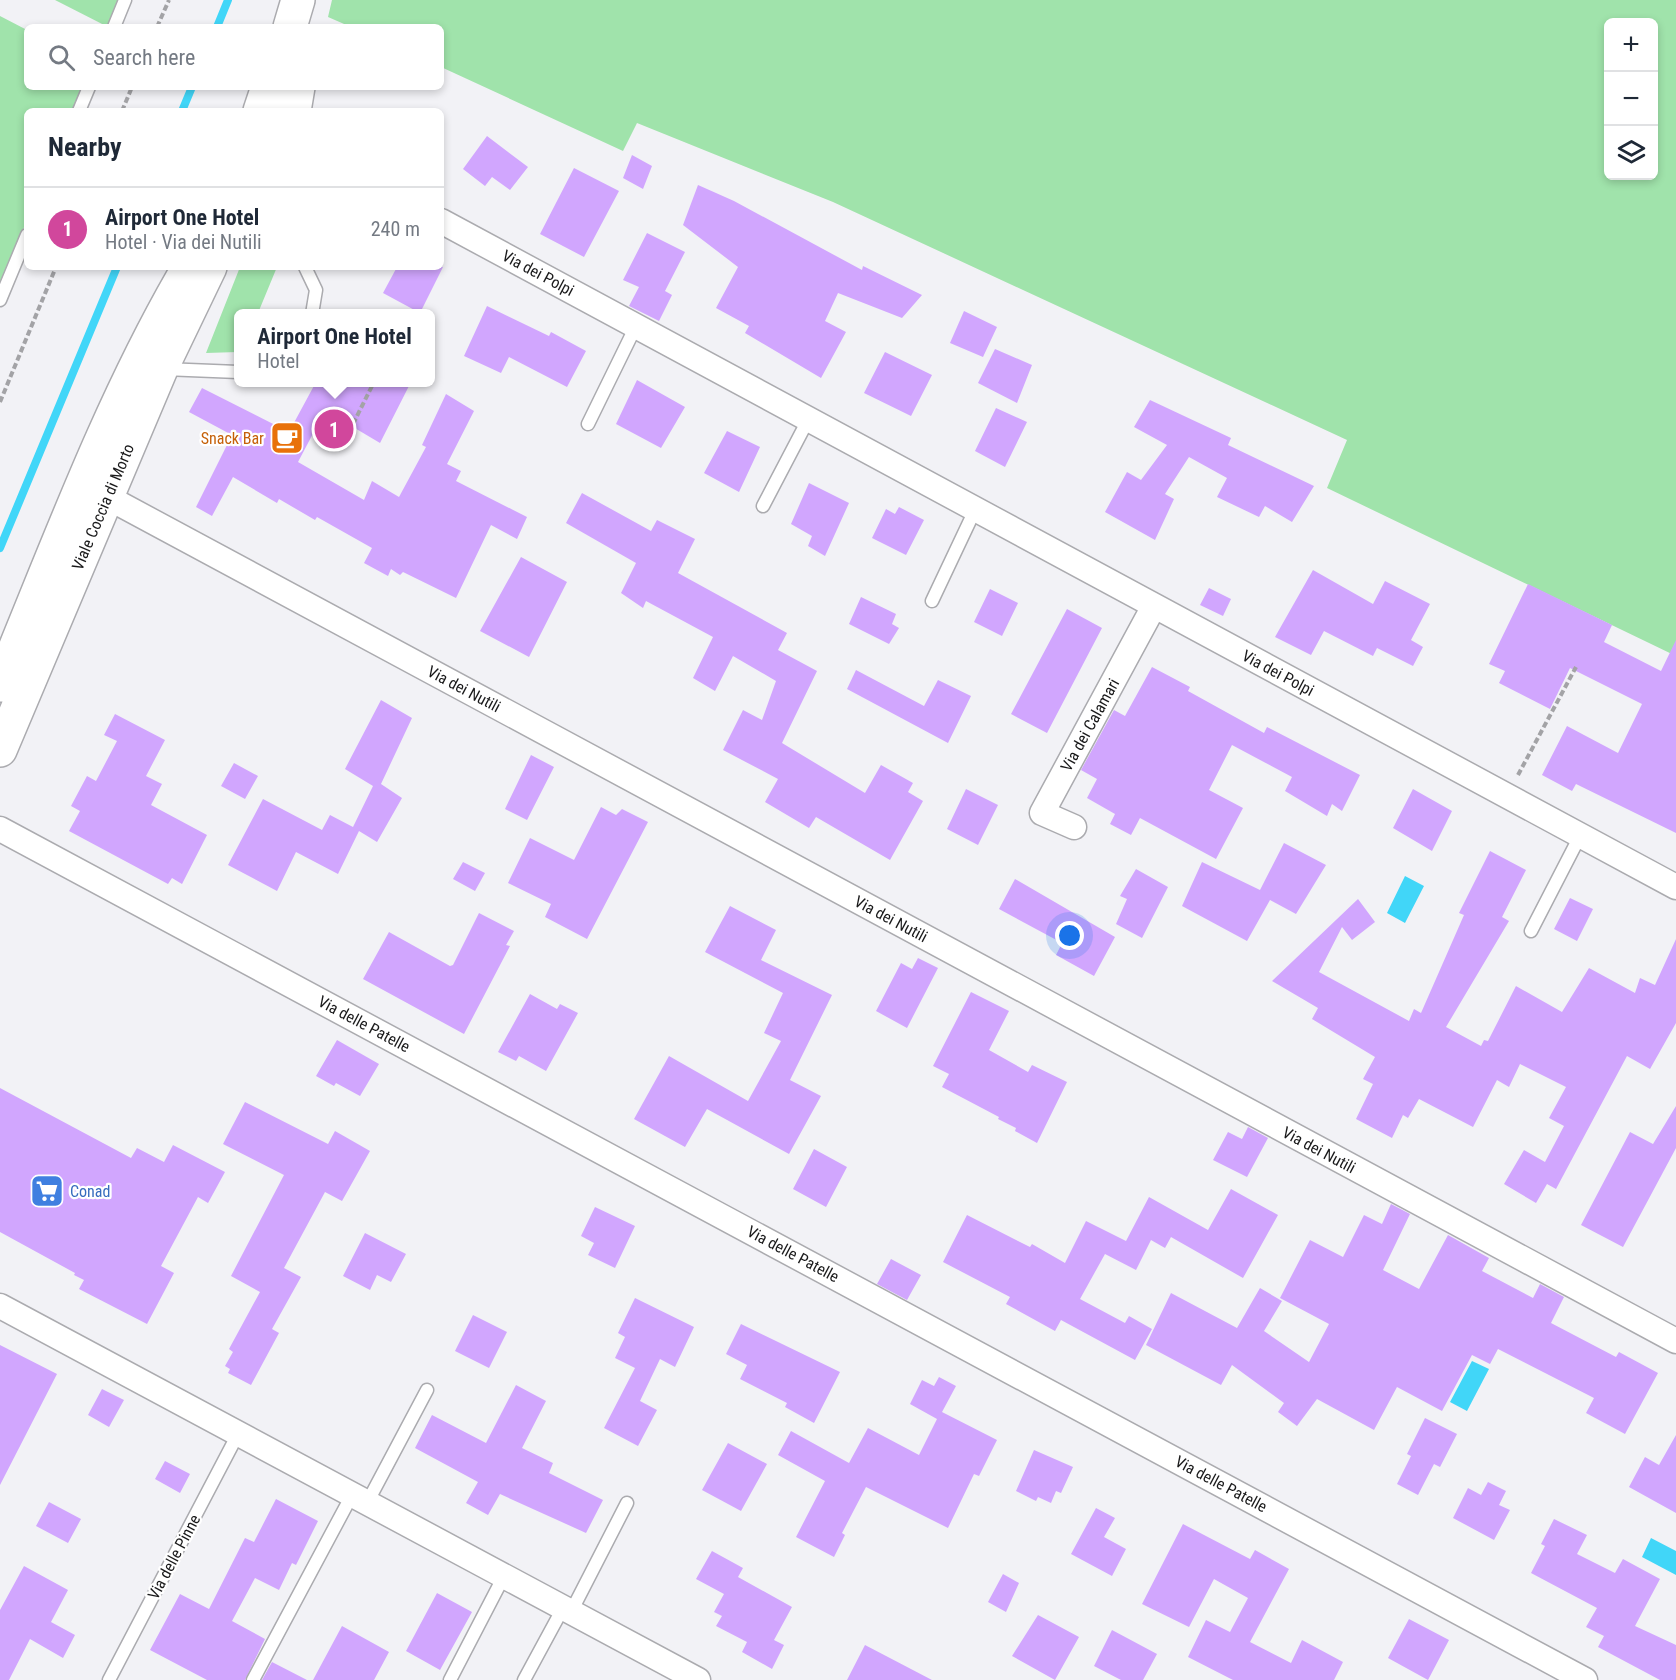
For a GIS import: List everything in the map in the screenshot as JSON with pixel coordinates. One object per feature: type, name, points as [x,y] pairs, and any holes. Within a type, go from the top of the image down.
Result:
[{"type":"street","points":[[291,24],[298,0]]},
{"type":"street","points":[[305,24],[309,0]]},
{"type":"street","points":[[261,108],[267,90]]},
{"type":"street","points":[[294,108],[298,90]]},
{"type":"street","name":"Via dei Polpi","points":[[444,223],[1676,887]]},
{"type":"street","name":"Viale Coccia di Morto","points":[[0,685],[82,484],[158,321],[186,270]]},
{"type":"street","name":"Viale Coccia di Morto","points":[[0,750],[161,369],[209,270]]},
{"type":"street","name":"Via dei Nutili","points":[[107,497],[1676,1341]]},
{"type":"street","name":"Via dei Calamari","points":[[1074,827],[1042,813],[1154,606]]},
{"type":"street","name":"Via delle Patelle","points":[[0,829],[1585,1680]]},
{"type":"street","points":[[0,1306],[698,1680]]},
{"type":"lane","points":[[115,24],[125,0]]},
{"type":"lane","points":[[80,108],[88,90]]},
{"type":"lane","points":[[0,300],[24,242]]},
{"type":"lane","points":[[306,270],[316,290],[313,309]]},
{"type":"lane","points":[[588,424],[636,326]]},
{"type":"lane","points":[[161,369],[234,372]]},
{"type":"lane","points":[[763,506],[808,420]]},
{"type":"lane","points":[[932,601],[975,510]]},
{"type":"lane","points":[[1531,931],[1580,836]]},
{"type":"lane","points":[[254,1680],[359,1499],[427,1390]]},
{"type":"lane","name":"Via delle Pinne","points":[[109,1680],[238,1434]]},
{"type":"lane","points":[[524,1680],[567,1610],[627,1503]]},
{"type":"lane","points":[[450,1680],[504,1576]]},
{"type":"path","points":[[158,24],[169,0]]},
{"type":"path","points":[[123,108],[131,90]]},
{"type":"path","points":[[0,402],[55,270]]},
{"type":"path","points":[[341,448],[372,387]]},
{"type":"path","points":[[1507,796],[1576,667]]},
{"type":"green space","points":[[55,0],[119,0],[109,24],[102,24]]},
{"type":"green space","points":[[332,0],[1676,0],[1676,656],[1327,488],[1347,440],[833,202],[637,123],[623,151],[444,68],[444,24],[344,24],[328,17]]},
{"type":"green space","points":[[0,16],[24,28],[24,90],[82,90],[74,108],[24,108],[24,227],[0,285]]},
{"type":"green space","points":[[239,270],[276,270],[260,309],[234,309],[234,352],[206,353]]},
{"type":"water","points":[[1405,876],[1424,886],[1405,923],[1387,913]]},
{"type":"water","points":[[1472,1361],[1489,1369],[1467,1411],[1450,1402]]},
{"type":"water","points":[[1651,1538],[1676,1551],[1676,1575],[1642,1557]]},
{"type":"building","points":[[487,136],[528,167],[510,190],[492,177],[485,186],[463,169]]},
{"type":"building","points":[[632,155],[652,166],[643,189],[623,178]]},
{"type":"building","points":[[574,168],[619,191],[584,257],[540,234]]},
{"type":"building","points":[[698,185],[734,201],[862,270],[863,266],[922,295],[902,318],[838,293],[825,321],[846,332],[821,378],[745,333],[749,326],[716,308],[738,267],[683,225]]},
{"type":"building","points":[[647,233],[685,252],[665,291],[672,295],[659,321],[629,306],[639,287],[623,280]]},
{"type":"building","points":[[395,270],[442,270],[422,309],[413,309],[383,293]]},
{"type":"building","points":[[487,306],[549,336],[551,332],[586,351],[567,387],[509,357],[501,373],[464,356]]},
{"type":"building","points":[[964,311],[997,327],[983,357],[950,343]]},
{"type":"building","points":[[995,349],[1032,365],[1017,403],[978,383]]},
{"type":"building","points":[[885,352],[932,375],[911,416],[864,393]]},
{"type":"building","points":[[637,380],[685,407],[661,448],[616,424]]},
{"type":"building","points":[[313,387],[408,387],[380,443],[348,424],[341,439],[317,426],[298,462],[364,500],[372,481],[399,497],[426,447],[422,445],[446,394],[474,411],[447,464],[461,471],[456,481],[527,517],[517,539],[491,525],[456,598],[403,572],[400,575],[391,569],[388,576],[364,563],[372,548],[279,499],[277,503],[233,477],[212,516],[196,507],[232,435],[189,412],[202,388],[289,432]]},
{"type":"building","points":[[1150,400],[1231,438],[1228,445],[1314,486],[1292,522],[1265,506],[1259,517],[1217,497],[1227,478],[1189,457],[1165,494],[1174,499],[1155,540],[1105,512],[1127,472],[1141,480],[1167,445],[1134,427]]},
{"type":"building","points":[[996,408],[1027,422],[1005,467],[975,451]]},
{"type":"building","points":[[727,431],[760,447],[739,492],[704,473]]},
{"type":"building","points":[[809,483],[849,503],[825,556],[808,546],[812,536],[791,524]]},
{"type":"building","points":[[582,493],[651,531],[657,520],[695,539],[678,573],[787,633],[778,650],[817,671],[782,743],[865,793],[881,765],[913,783],[908,792],[923,801],[890,860],[816,817],[809,828],[765,802],[778,779],[723,750],[743,710],[762,720],[776,681],[733,656],[715,691],[693,678],[713,637],[646,601],[643,608],[621,593],[636,563],[566,523]]},
{"type":"building","points":[[899,507],[924,520],[906,555],[872,538],[886,509],[895,514]]},
{"type":"building","points":[[521,557],[567,582],[529,657],[480,631]]},
{"type":"building","points":[[1313,570],[1373,604],[1385,581],[1430,604],[1411,640],[1423,647],[1413,666],[1377,648],[1373,656],[1324,631],[1311,655],[1275,637]]},
{"type":"building","points":[[1528,584],[1612,625],[1604,642],[1661,671],[1676,640],[1676,833],[1576,784],[1572,791],[1542,775],[1567,726],[1618,753],[1642,704],[1570,668],[1550,709],[1499,683],[1505,671],[1489,664]]},
{"type":"building","points":[[1209,588],[1231,599],[1223,616],[1200,605]]},
{"type":"building","points":[[990,589],[1018,603],[1002,636],[974,622]]},
{"type":"building","points":[[861,597],[896,614],[892,624],[899,628],[889,644],[849,624]]},
{"type":"building","points":[[1067,609],[1102,628],[1047,733],[1011,714]]},
{"type":"building","points":[[1152,667],[1190,687],[1188,691],[1264,733],[1267,727],[1360,775],[1342,811],[1332,804],[1327,816],[1285,791],[1292,777],[1232,745],[1209,790],[1243,808],[1216,859],[1140,818],[1131,835],[1110,824],[1115,814],[1087,798],[1097,779],[1081,770],[1114,710],[1125,716]]},
{"type":"building","points":[[856,670],[924,706],[938,680],[971,696],[948,743],[847,689]]},
{"type":"building","points":[[381,700],[412,718],[381,784],[402,798],[377,842],[359,831],[338,874],[296,852],[277,891],[228,865],[263,799],[322,830],[330,815],[353,827],[373,786],[345,769]]},
{"type":"building","points":[[115,714],[165,740],[146,776],[162,784],[151,805],[207,835],[182,884],[172,878],[168,884],[69,831],[80,811],[71,806],[87,776],[96,781],[117,741],[104,735]]},
{"type":"building","points":[[531,755],[554,767],[527,820],[505,809]]},
{"type":"building","points":[[234,763],[258,776],[245,799],[221,786]]},
{"type":"building","points":[[966,789],[998,805],[978,845],[947,829]]},
{"type":"building","points":[[1413,789],[1452,811],[1432,851],[1393,828]]},
{"type":"building","points":[[601,807],[616,815],[622,809],[648,822],[587,939],[545,917],[551,904],[508,883],[530,838],[574,860]]},
{"type":"building","points":[[1284,843],[1326,865],[1296,914],[1270,900],[1247,941],[1182,906],[1202,862],[1260,890]]},
{"type":"building","points":[[1490,851],[1526,870],[1502,917],[1509,921],[1446,1027],[1481,1046],[1484,1040],[1488,1041],[1516,986],[1562,1012],[1589,968],[1635,993],[1640,978],[1655,985],[1676,939],[1676,1023],[1650,1069],[1627,1056],[1556,1189],[1547,1184],[1536,1203],[1504,1184],[1524,1150],[1545,1162],[1564,1126],[1549,1118],[1566,1087],[1520,1064],[1509,1087],[1497,1080],[1473,1127],[1419,1099],[1408,1118],[1403,1115],[1392,1138],[1356,1119],[1373,1084],[1363,1079],[1375,1057],[1312,1019],[1318,1008],[1272,981],[1358,899],[1375,922],[1352,940],[1342,927],[1319,972],[1409,1021],[1414,1009],[1421,1013],[1464,915],[1459,913]]},
{"type":"building","points":[[463,862],[485,873],[475,891],[453,879]]},
{"type":"building","points":[[1136,869],[1168,887],[1142,938],[1116,924],[1127,899],[1120,896]]},
{"type":"building","points":[[1015,879],[1115,937],[1094,976],[1056,955],[1062,943],[999,909]]},
{"type":"building","points":[[1570,898],[1593,909],[1577,941],[1554,929]]},
{"type":"building","points":[[730,906],[776,930],[761,960],[832,995],[790,1080],[821,1096],[789,1154],[707,1109],[685,1147],[634,1119],[669,1056],[748,1101],[781,1041],[764,1033],[783,993],[705,952]]},
{"type":"building","points":[[479,913],[514,931],[506,945],[510,946],[464,1034],[363,979],[389,932],[450,966],[453,965]]},
{"type":"building","points":[[918,958],[938,968],[907,1028],[876,1011],[901,963],[912,969]]},
{"type":"building","points":[[971,992],[1009,1011],[989,1050],[1028,1072],[1032,1065],[1067,1082],[1037,1143],[1015,1131],[1016,1128],[998,1119],[999,1117],[942,1087],[949,1074],[933,1066]]},
{"type":"building","points":[[530,994],[557,1009],[560,1004],[578,1013],[546,1071],[519,1056],[516,1061],[498,1052]]},
{"type":"building","points":[[337,1040],[379,1064],[360,1096],[336,1083],[334,1086],[316,1076]]},
{"type":"building","points":[[0,1088],[131,1158],[137,1148],[164,1162],[173,1145],[225,1172],[208,1203],[198,1197],[161,1266],[174,1273],[147,1324],[79,1289],[84,1280],[74,1275],[75,1273],[0,1232]]},
{"type":"building","points":[[245,1102],[328,1144],[335,1131],[370,1151],[342,1201],[325,1192],[284,1268],[301,1277],[272,1329],[279,1333],[251,1385],[228,1373],[230,1369],[225,1366],[233,1352],[229,1349],[260,1292],[231,1276],[284,1175],[223,1144]]},
{"type":"building","points":[[1676,1106],[1676,1148],[1623,1247],[1581,1225],[1630,1132],[1653,1144]]},
{"type":"building","points":[[1248,1127],[1268,1138],[1247,1177],[1213,1160],[1228,1132],[1242,1139]]},
{"type":"building","points":[[814,1149],[847,1167],[826,1207],[793,1189]]},
{"type":"building","points":[[1231,1189],[1278,1215],[1243,1278],[1171,1237],[1165,1248],[1151,1240],[1136,1270],[1105,1254],[1080,1299],[1125,1323],[1129,1316],[1152,1329],[1135,1360],[1061,1320],[1055,1331],[1006,1304],[1010,1297],[943,1262],[967,1215],[1030,1247],[1032,1244],[1065,1263],[1086,1221],[1126,1241],[1149,1197],[1208,1230]]},
{"type":"building","points":[[1391,1204],[1410,1214],[1383,1270],[1419,1289],[1448,1235],[1489,1258],[1482,1271],[1533,1298],[1540,1284],[1564,1297],[1551,1323],[1616,1357],[1619,1352],[1658,1373],[1625,1434],[1586,1413],[1594,1398],[1498,1349],[1490,1364],[1472,1355],[1442,1411],[1397,1387],[1374,1430],[1317,1399],[1297,1426],[1278,1412],[1284,1403],[1232,1365],[1221,1385],[1146,1345],[1171,1293],[1237,1328],[1260,1288],[1282,1301],[1264,1331],[1309,1362],[1329,1324],[1280,1298],[1310,1240],[1343,1257],[1364,1215],[1382,1224]]},
{"type":"building","points":[[595,1207],[635,1226],[615,1268],[588,1255],[594,1243],[581,1236]]},
{"type":"building","points":[[365,1233],[406,1254],[391,1282],[377,1275],[370,1290],[343,1276]]},
{"type":"building","points":[[891,1259],[921,1275],[907,1300],[877,1284]]},
{"type":"building","points":[[635,1298],[694,1327],[675,1367],[660,1359],[640,1401],[657,1410],[638,1446],[604,1428],[635,1368],[615,1358],[625,1337],[618,1333]]},
{"type":"building","points":[[473,1315],[507,1332],[489,1368],[455,1351]]},
{"type":"building","points":[[741,1324],[840,1372],[814,1423],[785,1407],[787,1403],[740,1379],[747,1365],[726,1354]]},
{"type":"building","points":[[0,1345],[57,1374],[0,1485]]},
{"type":"building","points":[[939,1377],[956,1386],[942,1412],[997,1440],[979,1476],[974,1474],[948,1528],[866,1487],[842,1533],[845,1535],[834,1557],[796,1537],[825,1481],[778,1455],[791,1431],[849,1463],[868,1428],[919,1455],[937,1419],[910,1404],[922,1380],[934,1386]]},
{"type":"building","points":[[516,1385],[546,1401],[522,1448],[553,1463],[549,1473],[603,1500],[586,1533],[500,1494],[488,1515],[466,1503],[478,1482],[415,1448],[432,1415],[486,1443]]},
{"type":"building","points":[[102,1389],[124,1400],[109,1427],[88,1415]]},
{"type":"building","points":[[1425,1418],[1457,1434],[1440,1467],[1434,1464],[1418,1495],[1397,1484],[1411,1456],[1407,1454]]},
{"type":"building","points":[[1676,1435],[1676,1513],[1629,1487],[1645,1457],[1659,1465]]},
{"type":"building","points":[[728,1443],[767,1464],[741,1511],[702,1490]]},
{"type":"building","points":[[1034,1450],[1073,1467],[1061,1493],[1056,1491],[1051,1503],[1038,1497],[1036,1501],[1016,1491]]},
{"type":"building","points":[[165,1461],[190,1474],[180,1493],[155,1479]]},
{"type":"building","points":[[1488,1482],[1506,1491],[1499,1505],[1510,1510],[1494,1540],[1453,1518],[1468,1488],[1481,1495]]},
{"type":"building","points":[[276,1499],[318,1521],[296,1565],[292,1563],[279,1590],[255,1578],[232,1621],[265,1639],[245,1680],[207,1680],[150,1650],[180,1594],[209,1609],[245,1538],[254,1542]]},
{"type":"building","points":[[49,1502],[81,1519],[68,1543],[36,1526]]},
{"type":"building","points":[[1096,1508],[1115,1518],[1104,1537],[1126,1549],[1112,1576],[1071,1554]]},
{"type":"building","points":[[1554,1519],[1587,1535],[1577,1554],[1615,1573],[1623,1559],[1660,1579],[1635,1626],[1676,1645],[1676,1680],[1660,1680],[1598,1647],[1604,1636],[1586,1627],[1597,1608],[1531,1573],[1545,1546],[1541,1544]]},
{"type":"building","points":[[1183,1524],[1250,1559],[1255,1550],[1289,1569],[1250,1642],[1291,1663],[1302,1640],[1343,1662],[1334,1680],[1233,1680],[1188,1657],[1206,1620],[1230,1632],[1248,1598],[1214,1579],[1189,1627],[1142,1604]]},
{"type":"building","points":[[712,1551],[743,1568],[738,1577],[792,1607],[774,1640],[784,1645],[772,1669],[742,1652],[747,1642],[716,1626],[722,1616],[714,1612],[724,1594],[696,1579]]},
{"type":"building","points":[[24,1566],[68,1590],[51,1622],[75,1635],[63,1658],[30,1639],[9,1680],[0,1680],[0,1610]]},
{"type":"building","points":[[1003,1574],[1019,1583],[1006,1612],[988,1602]]},
{"type":"building","points":[[437,1593],[472,1612],[440,1670],[406,1651]]},
{"type":"building","points":[[1038,1615],[1079,1637],[1055,1680],[1012,1656]]},
{"type":"building","points":[[1409,1619],[1449,1640],[1428,1680],[1388,1658]]},
{"type":"building","points":[[342,1626],[389,1652],[374,1680],[313,1680]]},
{"type":"building","points":[[1112,1630],[1157,1654],[1143,1680],[1121,1680],[1094,1666]]},
{"type":"building","points":[[865,1645],[932,1680],[847,1680]]},
{"type":"building","points":[[272,1662],[307,1680],[262,1680]]},
{"type":"waterway","points":[[218,24],[228,0]]},
{"type":"waterway","points":[[183,108],[191,90]]},
{"type":"waterway","points":[[0,548],[116,270]]},
{"type":"place","name":"Airport One Hotel","points":[[334,429]]},
{"type":"place","name":"Snack Bar","points":[[287,438]]},
{"type":"place","name":"Conad","points":[[47,1191]]}]
